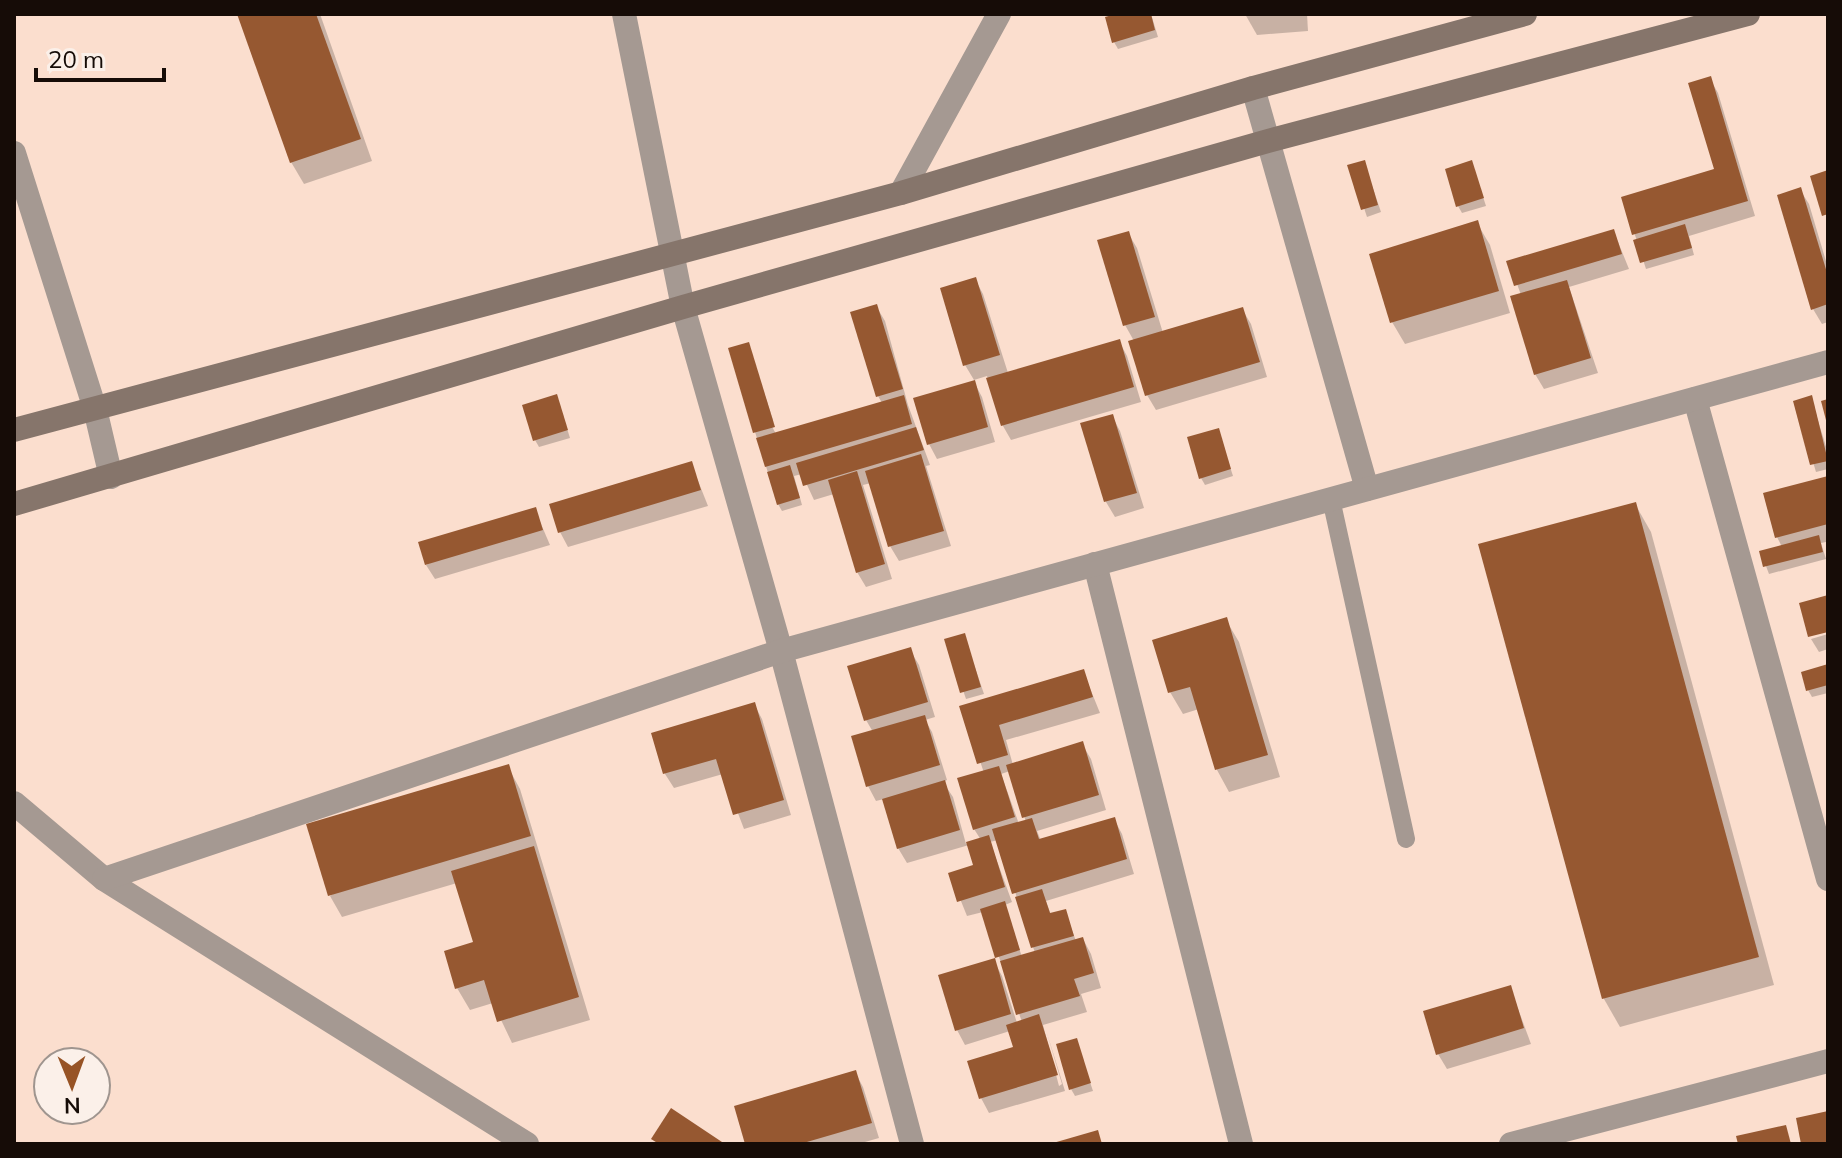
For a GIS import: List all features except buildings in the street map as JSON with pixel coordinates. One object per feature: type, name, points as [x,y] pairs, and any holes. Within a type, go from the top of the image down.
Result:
[{"type":"main road","points":[[14,430],[901,193],[1253,88],[1525,14]]},
{"type":"main road","points":[[14,504],[452,372],[1268,141],[1748,14]]},
{"type":"street","points":[[624,14],[670,255],[683,307],[781,651],[912,1144]]},
{"type":"street","points":[[901,193],[999,14]]},
{"type":"street","points":[[1253,88],[1367,489]]},
{"type":"street","points":[[14,153],[95,409],[111,477]]},
{"type":"street","points":[[104,879],[781,651],[1828,362]]},
{"type":"street","points":[[1695,399],[1828,879]]},
{"type":"street","points":[[1095,564],[1241,1144]]},
{"type":"street","points":[[14,803],[104,879],[527,1144]]},
{"type":"street","points":[[1511,1144],[1828,1061]]},
{"type":"lane","points":[[1331,499],[1406,839]]}]
